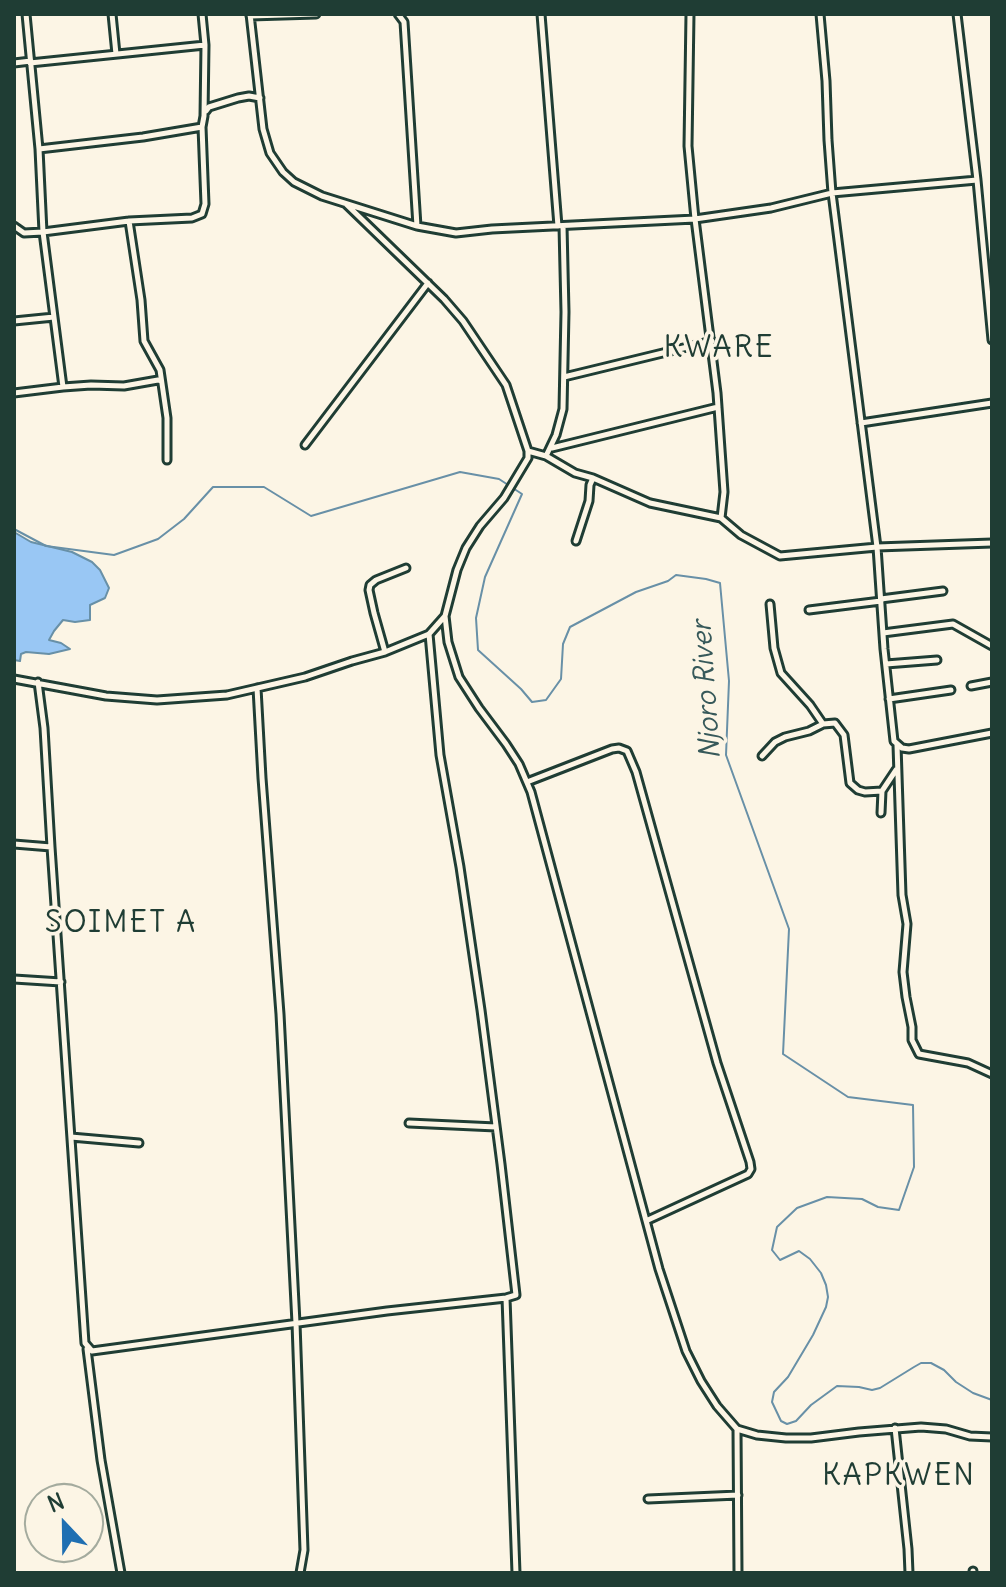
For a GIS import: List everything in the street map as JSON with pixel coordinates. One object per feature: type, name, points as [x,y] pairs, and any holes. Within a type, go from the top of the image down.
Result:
[{"type":"street","points":[[26,14],[39,149],[43,232],[63,387]]},
{"type":"street","points":[[112,14],[116,54]]},
{"type":"street","points":[[14,226],[24,233],[43,232],[129,221],[192,218],[202,214],[205,204],[202,127],[205,45],[202,14]]},
{"type":"street","points":[[316,14],[250,15],[260,111],[268,146],[283,172],[307,190],[417,226],[456,233],[695,219],[771,208],[832,193],[977,180]]},
{"type":"street","points":[[398,14],[404,22],[417,226]]},
{"type":"street","points":[[541,14],[561,226],[565,312],[563,409],[546,456]]},
{"type":"street","points":[[690,14],[688,146],[718,407],[724,478],[721,518]]},
{"type":"street","points":[[820,14],[832,193],[877,547],[889,699],[897,745],[902,895],[907,924],[903,972],[912,1040],[919,1054],[968,1063],[992,1074]]},
{"type":"street","points":[[957,14],[992,340]]},
{"type":"street","points":[[14,63],[205,45]]},
{"type":"street","points":[[204,116],[207,109],[219,104],[249,96],[260,98]]},
{"type":"street","points":[[39,149],[202,127]]},
{"type":"street","points":[[346,204],[463,321],[506,385],[528,451],[528,458],[504,498],[466,548],[445,616],[448,642],[459,677],[506,744],[531,792],[659,1269],[686,1351],[701,1381],[737,1429],[757,1435],[811,1438],[921,1427],[992,1437]]},
{"type":"street","points":[[129,221],[144,341],[160,370],[167,418],[167,460]]},
{"type":"street","points":[[305,445],[428,283]]},
{"type":"street","points":[[14,321],[54,317]]},
{"type":"street","points":[[564,377],[712,341]]},
{"type":"street","points":[[14,393],[161,381]]},
{"type":"street","points":[[861,423],[992,403]]},
{"type":"street","points":[[551,448],[718,407]]},
{"type":"street","points":[[528,451],[546,456],[575,473],[650,503],[721,518],[741,535],[780,556],[877,547],[992,543]]},
{"type":"street","points":[[576,541],[593,478]]},
{"type":"street","points":[[385,652],[370,585],[406,568]]},
{"type":"street","points":[[809,610],[943,591]]},
{"type":"street","points":[[770,604],[774,648],[781,673],[807,700],[823,724]]},
{"type":"street","points":[[14,679],[106,696],[157,700],[227,695],[305,677],[385,652],[429,634],[445,616]]},
{"type":"street","points":[[883,633],[953,624],[992,646]]},
{"type":"street","points":[[87,1348],[92,1351],[516,1295],[460,867],[440,755],[429,634]]},
{"type":"street","points":[[886,664],[937,660]]},
{"type":"street","points":[[38,682],[44,728],[85,1343],[121,1573]]},
{"type":"street","points":[[971,686],[992,682]]},
{"type":"street","points":[[257,688],[280,1014],[296,1323],[304,1550],[300,1573]]},
{"type":"street","points":[[889,699],[951,690]]},
{"type":"street","points":[[762,756],[775,742],[823,724],[835,723],[844,735],[852,786],[865,792],[882,791]]},
{"type":"street","points":[[897,745],[909,749],[992,733]]},
{"type":"street","points":[[527,782],[612,749],[627,751],[632,758],[717,1063],[750,1162],[748,1174],[647,1220]]},
{"type":"street","points":[[881,813],[882,791],[897,769]]},
{"type":"street","points":[[14,844],[51,847]]},
{"type":"street","points":[[14,979],[61,982]]},
{"type":"street","points":[[409,1123],[496,1127]]},
{"type":"street","points":[[71,1137],[139,1143]]},
{"type":"street","points":[[506,1298],[516,1573]]},
{"type":"street","points":[[895,1428],[909,1573]]},
{"type":"street","points":[[737,1429],[738,1573]]},
{"type":"street","points":[[648,1499],[738,1495]]},
{"type":"water","points":[[14,532],[31,542],[72,552],[92,562],[109,588],[105,598],[90,605],[90,620],[63,620],[54,631],[49,640],[70,649],[49,654],[26,652],[21,654],[20,661],[14,660]]},
{"type":"waterway","name":"Njoro River","points":[[14,529],[46,546],[114,555],[158,539],[184,519],[213,487],[264,487],[311,516],[460,472],[499,479],[522,494],[485,577],[476,618],[478,650],[532,702],[546,700],[561,679],[563,644],[570,627],[676,575],[720,583],[729,681],[726,755],[789,929],[783,1054],[848,1097],[913,1105],[914,1167],[899,1210],[878,1207],[862,1199],[827,1197],[797,1208],[777,1227],[772,1250],[780,1260],[799,1251],[810,1259],[821,1273],[828,1297],[813,1335],[788,1377],[774,1392],[772,1402],[781,1421],[787,1424],[796,1421],[811,1405],[837,1386],[880,1388],[921,1363],[931,1363],[973,1393],[992,1400]]},
{"type":"district","name":"KWARE","points":[[719,348]]},
{"type":"district","name":"SOIMET A","points":[[121,923]]},
{"type":"district","name":"KAPKWEN","points":[[899,1476]]}]
